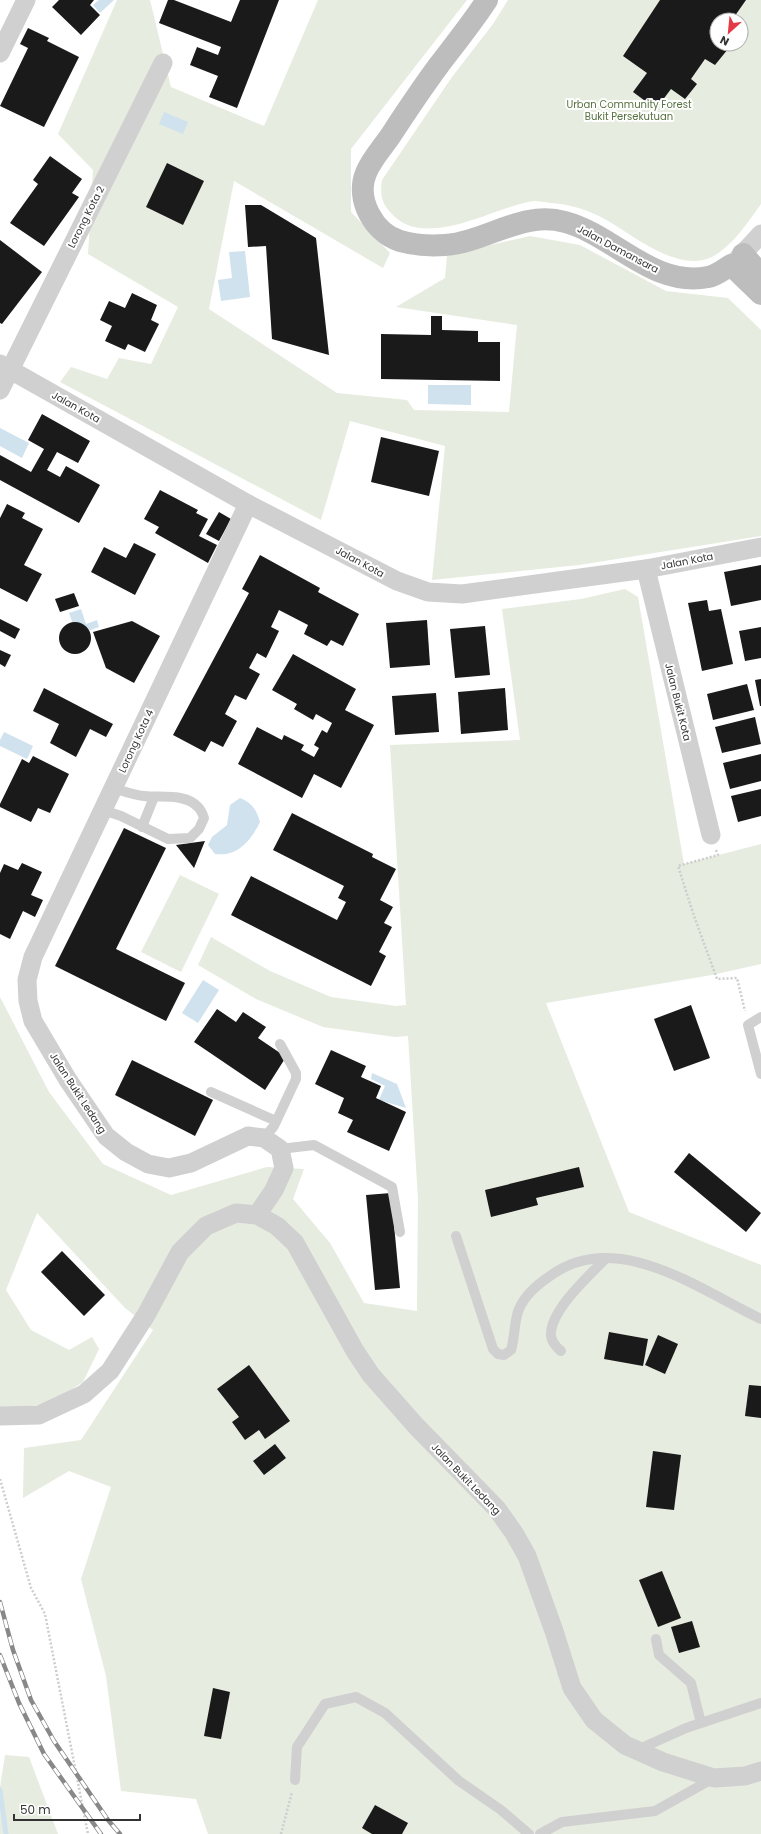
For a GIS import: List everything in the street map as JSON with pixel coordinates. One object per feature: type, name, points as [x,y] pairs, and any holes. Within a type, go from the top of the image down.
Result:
[{"type":"street","points":[[0,53],[26,0]]},
{"type":"street","name":"Jalan Damansara","points":[[487,0],[438,67],[365,174],[362,195],[369,215],[383,231],[399,241],[421,245],[446,245],[470,240],[498,229],[536,219],[565,222],[591,232],[636,260],[663,272],[690,279],[710,277],[737,260],[761,234]]},
{"type":"street","name":"Lorong Kota 2","points":[[0,390],[5,367],[163,63]]},
{"type":"street","points":[[737,260],[761,275]]},
{"type":"street","points":[[737,260],[761,294]]},
{"type":"street","points":[[710,277],[744,291],[761,304]]},
{"type":"street","name":"Jalan Kota","points":[[5,367],[248,504],[396,581],[428,592],[462,594],[646,569],[761,547]]},
{"type":"street","name":"Lorong Kota 4","points":[[27,980],[33,957],[248,504]]},
{"type":"street","name":"Jalan Bukit Kota","points":[[646,569],[711,835]]},
{"type":"street","name":"Jalan Bukit Ledang","points":[[27,980],[28,1001],[33,1021],[68,1080],[106,1136],[126,1152],[148,1164],[169,1168],[191,1163],[248,1136],[264,1138]]},
{"type":"street","points":[[257,1215],[274,1190],[284,1168],[280,1149],[264,1138]]},
{"type":"street","name":"Jalan Bukit Ledang","points":[[0,1416],[39,1415],[84,1394],[110,1371],[146,1316],[180,1252],[206,1226],[236,1213],[257,1215],[277,1226],[295,1243],[355,1351],[371,1375],[416,1426],[497,1509],[514,1533],[527,1556],[554,1630],[572,1688],[594,1720],[625,1745],[663,1762],[714,1778],[745,1776],[761,1771]]},
{"type":"lane","points":[[103,810],[121,816],[168,839],[190,838],[200,829],[204,818],[198,806],[170,796],[142,796],[113,788]]},
{"type":"lane","points":[[142,827],[154,797]]},
{"type":"lane","points":[[761,1018],[748,1024],[761,1074]]},
{"type":"lane","points":[[264,1138],[274,1126],[297,1076],[280,1044]]},
{"type":"lane","points":[[211,1092],[276,1120]]},
{"type":"lane","points":[[280,1149],[314,1145],[392,1187],[400,1232]]},
{"type":"lane","points":[[456,1236],[493,1349],[498,1354],[504,1355],[510,1350],[513,1343],[519,1309],[535,1287],[556,1271],[578,1261],[606,1258],[628,1261],[660,1269],[698,1286],[761,1318]]},
{"type":"lane","points":[[561,1351],[554,1344],[551,1335],[557,1315],[566,1301],[606,1258]]},
{"type":"lane","points":[[656,1639],[659,1655],[691,1683],[701,1723]]},
{"type":"lane","points":[[295,1780],[298,1747],[325,1704],[356,1697],[384,1713],[459,1782],[501,1810],[529,1834]]},
{"type":"lane","points":[[637,1750],[701,1723],[761,1703]]},
{"type":"lane","name":"Jalan Bukit Ledang","points":[[540,1834],[562,1822],[655,1811],[714,1778]]},
{"type":"path","points":[[711,835],[718,855],[678,866],[692,914],[716,979],[737,978],[748,1024]]},
{"type":"path","points":[[0,1479],[31,1588],[45,1614],[88,1834]]},
{"type":"path","points":[[281,1834],[295,1780]]},
{"type":"green space","points":[[117,0],[150,0],[171,87],[264,126],[318,0],[467,0],[351,149],[351,212],[390,253],[383,268],[234,181],[209,309],[337,393],[407,400],[414,410],[509,412],[517,325],[396,307],[445,278],[447,255],[530,236],[580,245],[666,291],[728,298],[761,330],[761,536],[579,565],[432,580],[445,446],[350,421],[321,520],[60,382],[71,367],[107,379],[119,358],[151,364],[178,307],[88,254],[93,170],[58,134]]},
{"type":"green space","name":"Urban Community Forest Bukit Persekutuan","points":[[508,0],[761,0],[761,204],[736,237],[720,252],[703,260],[689,261],[662,253],[611,222],[593,213],[563,204],[540,201],[518,205],[461,224],[441,228],[422,228],[405,224],[391,213],[385,205],[381,190],[382,180],[452,77],[493,24]]},
{"type":"green space","points":[[625,589],[638,597],[684,864],[761,844],[761,964],[712,975],[546,1003],[629,1212],[761,1265],[761,1834],[208,1834],[196,1799],[121,1791],[106,1676],[81,1579],[111,1487],[69,1471],[23,1498],[24,1448],[81,1440],[153,1330],[125,1308],[37,1213],[6,1290],[31,1330],[69,1350],[92,1337],[99,1349],[83,1382],[50,1404],[0,1409],[0,997],[49,1092],[103,1164],[171,1195],[267,1167],[304,1169],[293,1199],[330,1243],[364,1303],[417,1311],[418,1199],[408,1036],[395,1037],[323,1027],[256,999],[198,965],[211,937],[270,971],[331,997],[396,1006],[406,1005],[390,745],[520,740],[502,609],[581,599]]},
{"type":"green space","points":[[180,875],[219,894],[181,972],[141,952]]},
{"type":"green space","points":[[5,1755],[29,1757],[58,1834],[0,1834],[0,1787]]},
{"type":"water","points":[[99,0],[114,0],[100,13],[93,5]]},
{"type":"water","points":[[164,112],[188,122],[183,134],[159,124]]},
{"type":"water","points":[[245,251],[250,297],[221,301],[218,280],[232,278],[229,252]]},
{"type":"water","points":[[428,385],[471,385],[471,405],[428,404]]},
{"type":"water","points":[[0,428],[29,443],[22,458],[0,446]]},
{"type":"water","points":[[81,609],[86,624],[97,620],[99,627],[77,635],[69,613]]},
{"type":"water","points":[[4,732],[33,746],[27,759],[0,746],[0,740]]},
{"type":"water","points":[[240,798],[248,802],[253,807],[260,822],[243,846],[230,853],[215,854],[208,845],[212,837],[227,825],[230,805]]},
{"type":"water","points":[[203,980],[219,990],[198,1023],[182,1013]]},
{"type":"water","points":[[372,1073],[397,1084],[406,1108],[379,1100],[385,1086],[371,1079]]},
{"type":"building","points":[[59,0],[94,0],[90,5],[100,15],[81,35],[52,7]]},
{"type":"building","points":[[168,0],[174,0],[231,22],[240,0],[279,0],[237,108],[209,97],[218,76],[190,65],[197,47],[218,55],[221,47],[159,23]]},
{"type":"building","points":[[660,0],[746,0],[738,12],[709,12],[709,52],[726,52],[715,65],[705,59],[691,79],[697,84],[685,99],[671,89],[656,109],[633,92],[647,73],[623,56]]},
{"type":"building","points":[[28,28],[49,38],[47,41],[79,57],[44,127],[0,106],[28,48],[20,44]]},
{"type":"building","points":[[50,156],[82,179],[72,193],[79,197],[44,246],[10,223],[38,184],[33,180]]},
{"type":"building","points":[[167,163],[204,181],[183,225],[146,207]]},
{"type":"building","points":[[245,205],[261,205],[316,238],[329,355],[272,339],[266,246],[248,247]]},
{"type":"building","points":[[0,240],[42,272],[2,324],[0,323]]},
{"type":"building","points":[[132,293],[157,305],[151,320],[159,324],[145,352],[128,344],[125,350],[105,341],[112,326],[100,320],[109,301],[125,308]]},
{"type":"building","points":[[431,316],[442,316],[442,330],[478,331],[478,342],[500,342],[500,381],[381,379],[381,334],[431,335]]},
{"type":"building","points":[[42,414],[90,441],[78,463],[57,452],[47,470],[60,477],[66,466],[100,485],[79,523],[0,480],[0,455],[31,472],[44,449],[28,440]]},
{"type":"building","points":[[381,437],[439,451],[429,496],[371,482]]},
{"type":"building","points":[[160,490],[198,510],[196,513],[208,519],[199,536],[217,545],[208,563],[155,533],[159,527],[144,519]]},
{"type":"building","points":[[7,504],[25,513],[22,518],[43,529],[24,565],[42,574],[27,602],[0,588],[0,518]]},
{"type":"building","points":[[219,512],[231,519],[219,541],[206,534]]},
{"type":"building","points":[[134,543],[156,554],[135,595],[91,572],[104,547],[126,558]]},
{"type":"building","points":[[260,555],[320,588],[318,592],[359,614],[343,646],[331,640],[327,646],[304,634],[308,625],[279,610],[271,627],[279,631],[266,658],[257,653],[249,668],[260,674],[246,700],[235,695],[225,714],[237,721],[223,747],[211,741],[205,752],[173,735],[249,593],[242,589]]},
{"type":"building","points":[[761,565],[761,600],[731,606],[724,572]]},
{"type":"building","points":[[74,593],[79,606],[60,612],[55,599]]},
{"type":"building","points":[[707,600],[709,611],[721,609],[733,664],[702,671],[688,603]]},
{"type":"building","points":[[0,619],[20,629],[15,639],[0,631]]},
{"type":"building","points":[[427,620],[430,665],[390,668],[386,623]]},
{"type":"building","points":[[132,621],[160,636],[134,683],[106,668],[93,632]]},
{"type":"building","points":[[75,622],[81,623],[88,629],[91,638],[90,644],[84,651],[75,654],[69,653],[62,647],[59,638],[60,632],[66,625]]},
{"type":"building","points":[[485,626],[490,675],[455,678],[450,629]]},
{"type":"building","points":[[761,627],[761,658],[745,661],[739,631]]},
{"type":"building","points":[[0,650],[11,655],[5,667],[0,664]]},
{"type":"building","points":[[293,654],[356,689],[345,710],[374,725],[341,788],[314,774],[302,798],[238,764],[257,727],[282,740],[284,735],[304,745],[301,750],[314,757],[319,748],[314,745],[322,730],[327,733],[332,723],[316,714],[313,720],[294,709],[297,704],[272,690]]},
{"type":"building","points":[[761,679],[761,706],[760,706],[755,680]]},
{"type":"building","points":[[747,684],[754,710],[713,720],[707,694]]},
{"type":"building","points":[[44,688],[113,724],[106,737],[90,729],[76,757],[50,743],[59,724],[33,711]]},
{"type":"building","points":[[505,688],[508,730],[461,734],[458,692]]},
{"type":"building","points":[[436,693],[439,732],[395,735],[392,696]]},
{"type":"building","points":[[755,717],[761,744],[722,753],[715,727]]},
{"type":"building","points":[[761,754],[761,781],[730,789],[723,763]]},
{"type":"building","points":[[33,756],[69,774],[50,813],[38,808],[31,822],[0,807],[0,804],[22,759],[29,763]]},
{"type":"building","points":[[761,789],[761,816],[738,822],[731,796]]},
{"type":"building","points":[[292,813],[373,854],[372,857],[396,869],[380,900],[393,907],[384,923],[392,927],[379,952],[386,956],[371,986],[231,915],[251,876],[337,920],[346,902],[338,898],[344,886],[273,850]]},
{"type":"building","points":[[124,828],[166,848],[116,949],[185,983],[166,1021],[55,966]]},
{"type":"building","points":[[205,841],[194,868],[176,845]]},
{"type":"building","points":[[22,863],[42,872],[31,895],[43,900],[35,917],[23,911],[10,939],[0,934],[0,873],[4,864],[18,870]]},
{"type":"building","points":[[691,1005],[710,1058],[674,1071],[654,1019]]},
{"type":"building","points":[[217,1009],[236,1022],[243,1012],[266,1027],[258,1038],[286,1057],[265,1090],[194,1042]]},
{"type":"building","points":[[331,1050],[366,1066],[361,1077],[381,1086],[376,1098],[406,1112],[389,1151],[347,1132],[353,1120],[338,1113],[344,1098],[315,1084]]},
{"type":"building","points":[[132,1060],[213,1100],[195,1136],[115,1095]]},
{"type":"building","points":[[689,1153],[761,1213],[746,1232],[674,1172]]},
{"type":"building","points":[[579,1167],[584,1187],[536,1198],[538,1205],[491,1217],[485,1190]]},
{"type":"building","points":[[391,1193],[400,1288],[375,1290],[366,1195]]},
{"type":"building","points":[[62,1251],[105,1295],[84,1316],[41,1272]]},
{"type":"building","points":[[609,1332],[648,1339],[643,1366],[604,1359]]},
{"type":"building","points":[[658,1335],[678,1344],[665,1374],[645,1365]]},
{"type":"building","points":[[249,1365],[290,1421],[265,1439],[259,1430],[245,1440],[232,1422],[239,1417],[217,1389]]},
{"type":"building","points":[[749,1385],[761,1386],[761,1418],[745,1416]]},
{"type":"building","points":[[275,1444],[286,1458],[264,1475],[253,1461]]},
{"type":"building","points":[[653,1451],[681,1455],[674,1510],[646,1507]]},
{"type":"building","points":[[662,1571],[681,1618],[658,1627],[639,1580]]},
{"type":"building","points":[[692,1621],[700,1647],[679,1653],[671,1627]]},
{"type":"building","points":[[213,1688],[230,1692],[221,1739],[204,1736]]},
{"type":"building","points":[[375,1805],[408,1823],[402,1834],[372,1834],[362,1828]]},
{"type":"waterway","points":[[0,1790],[6,1834]]},
{"type":"railway","points":[[0,1602],[13,1650],[31,1700],[54,1741],[108,1820],[120,1834]]},
{"type":"railway","points":[[0,1655],[19,1703],[44,1754],[101,1834]]}]
